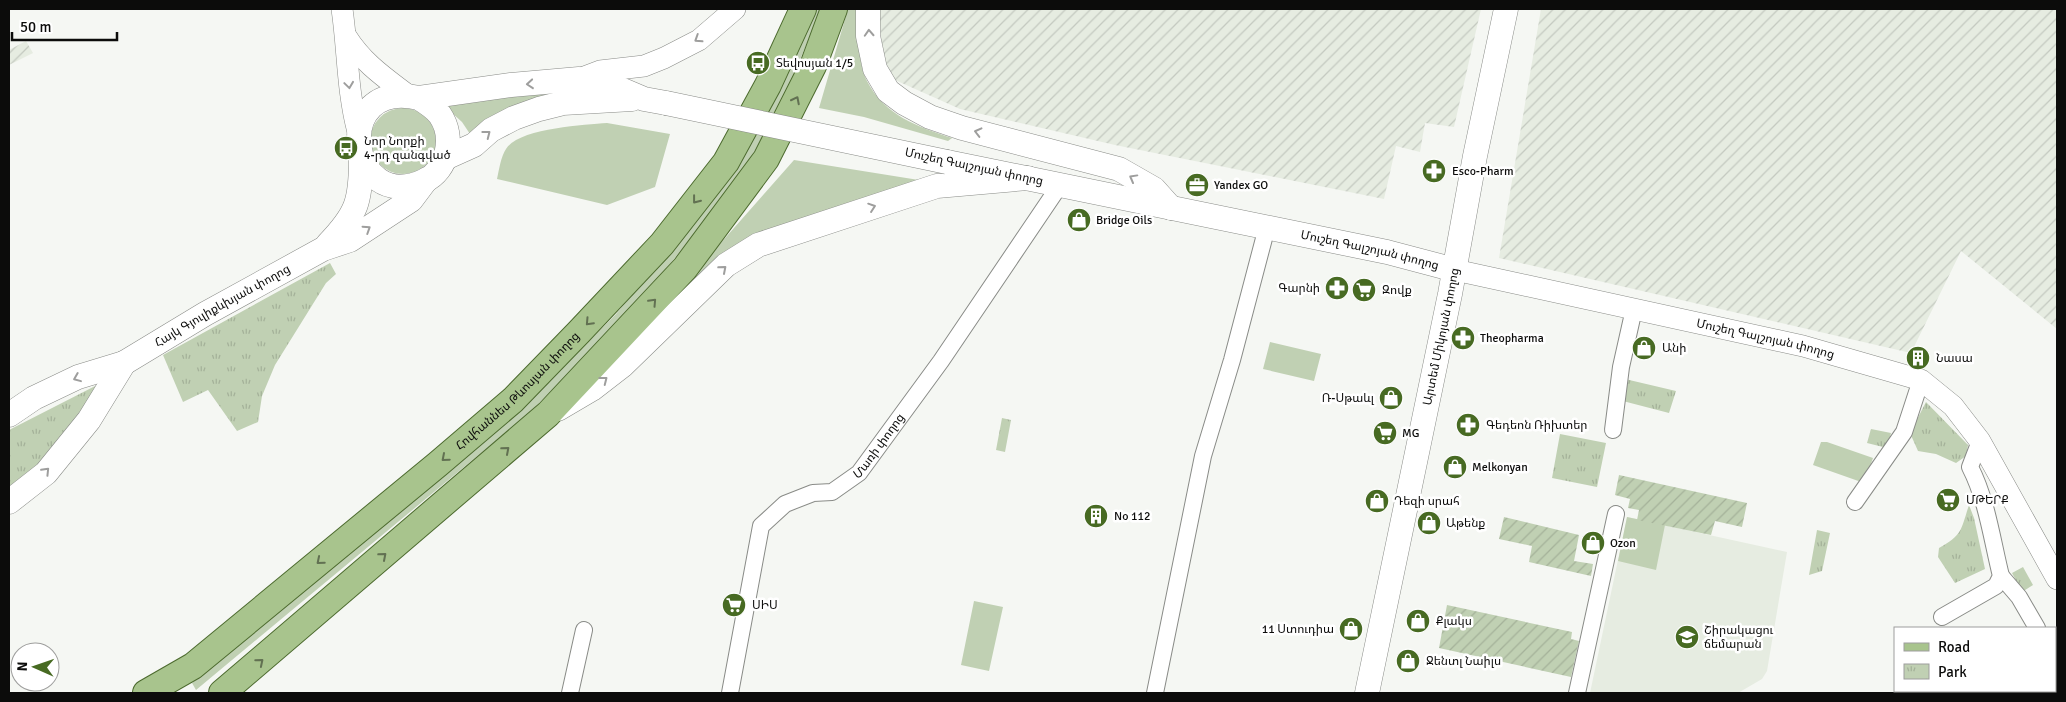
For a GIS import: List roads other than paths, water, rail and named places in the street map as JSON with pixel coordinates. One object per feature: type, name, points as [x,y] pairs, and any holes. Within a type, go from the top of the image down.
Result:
[{"type":"main road","name":"Հովհաննես Թևոսյան փողոց","points":[[146,693],[193,666],[430,471],[513,400],[579,332],[662,244],[726,162],[768,85],[803,9]]},
{"type":"main road","points":[[222,693],[548,414],[685,268],[766,159],[812,66],[834,9]]},
{"type":"main road","points":[[868,9],[868,36],[875,69],[888,91],[904,103],[930,117],[962,128],[1118,169],[1154,189],[1171,208]]},
{"type":"main road","name":"Արտեմ Միկոյան փողոց","points":[[1367,693],[1455,270],[1474,156],[1506,9]]},
{"type":"main road","name":"Մուշեղ Գալշոյան փողոց","points":[[414,97],[511,85],[579,80],[611,86],[655,101],[1387,252],[1455,270]]},
{"type":"main road","points":[[414,97],[433,107],[445,125],[448,145],[445,158],[434,174],[426,180],[406,186],[384,183],[375,177],[361,159],[358,132],[364,116],[376,104],[387,99],[414,97]]},
{"type":"main road","points":[[445,158],[474,145],[491,130],[514,118],[539,109],[563,103],[588,101],[655,101]]},
{"type":"main road","name":"Հայկ Գյուլիքևխյան փողոց","points":[[323,249],[346,225],[354,212],[360,192],[361,159]]},
{"type":"main road","points":[[548,414],[592,389],[623,365],[726,265],[758,245],[937,186],[1028,178]]},
{"type":"main road","name":"Հայկ Գյուլիքևխյան փողոց","points":[[9,415],[34,398],[78,377],[124,363],[205,314],[323,249],[350,240],[411,200],[426,180]]},
{"type":"main road","name":"Հայկ Գյուլիքևխյան փողոց","points":[[9,502],[46,473],[89,420],[124,363]]},
{"type":"street","points":[[342,9],[346,36],[347,76],[352,110],[358,132]]},
{"type":"street","points":[[579,80],[600,71],[644,66],[664,58],[699,40],[735,9]]},
{"type":"street","points":[[346,36],[357,53],[370,66],[414,97]]},
{"type":"street","name":"Մառի փողոց","points":[[730,693],[762,526],[785,504],[813,493],[832,492],[860,473],[941,361],[1060,185]]},
{"type":"street","points":[[1155,693],[1203,456],[1232,360],[1267,227]]},
{"type":"street","name":"Մուշեղ Գալշոյան փողոց","points":[[1455,270],[1804,346],[1921,380],[1953,406],[1980,441],[2057,579]]},
{"type":"street","points":[[1613,430],[1621,367],[1634,309]]},
{"type":"street","points":[[1855,502],[1904,432],[1921,380]]},
{"type":"street","points":[[1980,441],[1970,467],[1977,479],[2001,576],[2019,598],[2036,627]]},
{"type":"street","points":[[1577,693],[1616,514]]},
{"type":"street","points":[[1942,617],[1996,586],[2001,576]]},
{"type":"street","points":[[570,693],[584,630]]},
{"type":"place","name":"Տեվոսյան 1/5","points":[[758,63]]},
{"type":"place","name":"Նոր Նորքի 4-րդ զանգված","points":[[346,148]]},
{"type":"place","name":"Esco-Pharm","points":[[1434,171]]},
{"type":"place","name":"Yandex GO","points":[[1197,185]]},
{"type":"place","name":"Bridge Oils","points":[[1079,220]]},
{"type":"place","name":"Գարնի","points":[[1337,288]]},
{"type":"place","name":"Զովք","points":[[1364,290]]},
{"type":"place","name":"Theopharma","points":[[1463,338]]},
{"type":"place","name":"Անի","points":[[1644,348]]},
{"type":"place","name":"Նասա","points":[[1918,358]]},
{"type":"place","name":"Ռ-Սթաևլ","points":[[1391,398]]},
{"type":"place","name":"Գեդեոն Ռիխտեր","points":[[1468,425]]},
{"type":"place","name":"MG","points":[[1385,433]]},
{"type":"place","name":"Melkonyan","points":[[1455,467]]},
{"type":"place","name":"ՄԹԵՐՔ","points":[[1948,500]]},
{"type":"place","name":"Դեզի սրահ","points":[[1377,501]]},
{"type":"place","name":"No 112","points":[[1096,516]]},
{"type":"place","name":"Աթենք","points":[[1429,523]]},
{"type":"place","name":"Ozon","points":[[1593,543]]},
{"type":"place","name":"ՍԻՍ","points":[[734,605]]},
{"type":"place","name":"Քլակս","points":[[1418,621]]},
{"type":"place","name":"11 Ստուդիա","points":[[1351,629]]},
{"type":"place","name":"Շիրակացու ճեմարան","points":[[1687,637]]},
{"type":"place","name":"Ջենտլ Նաիլս","points":[[1408,661]]}]
